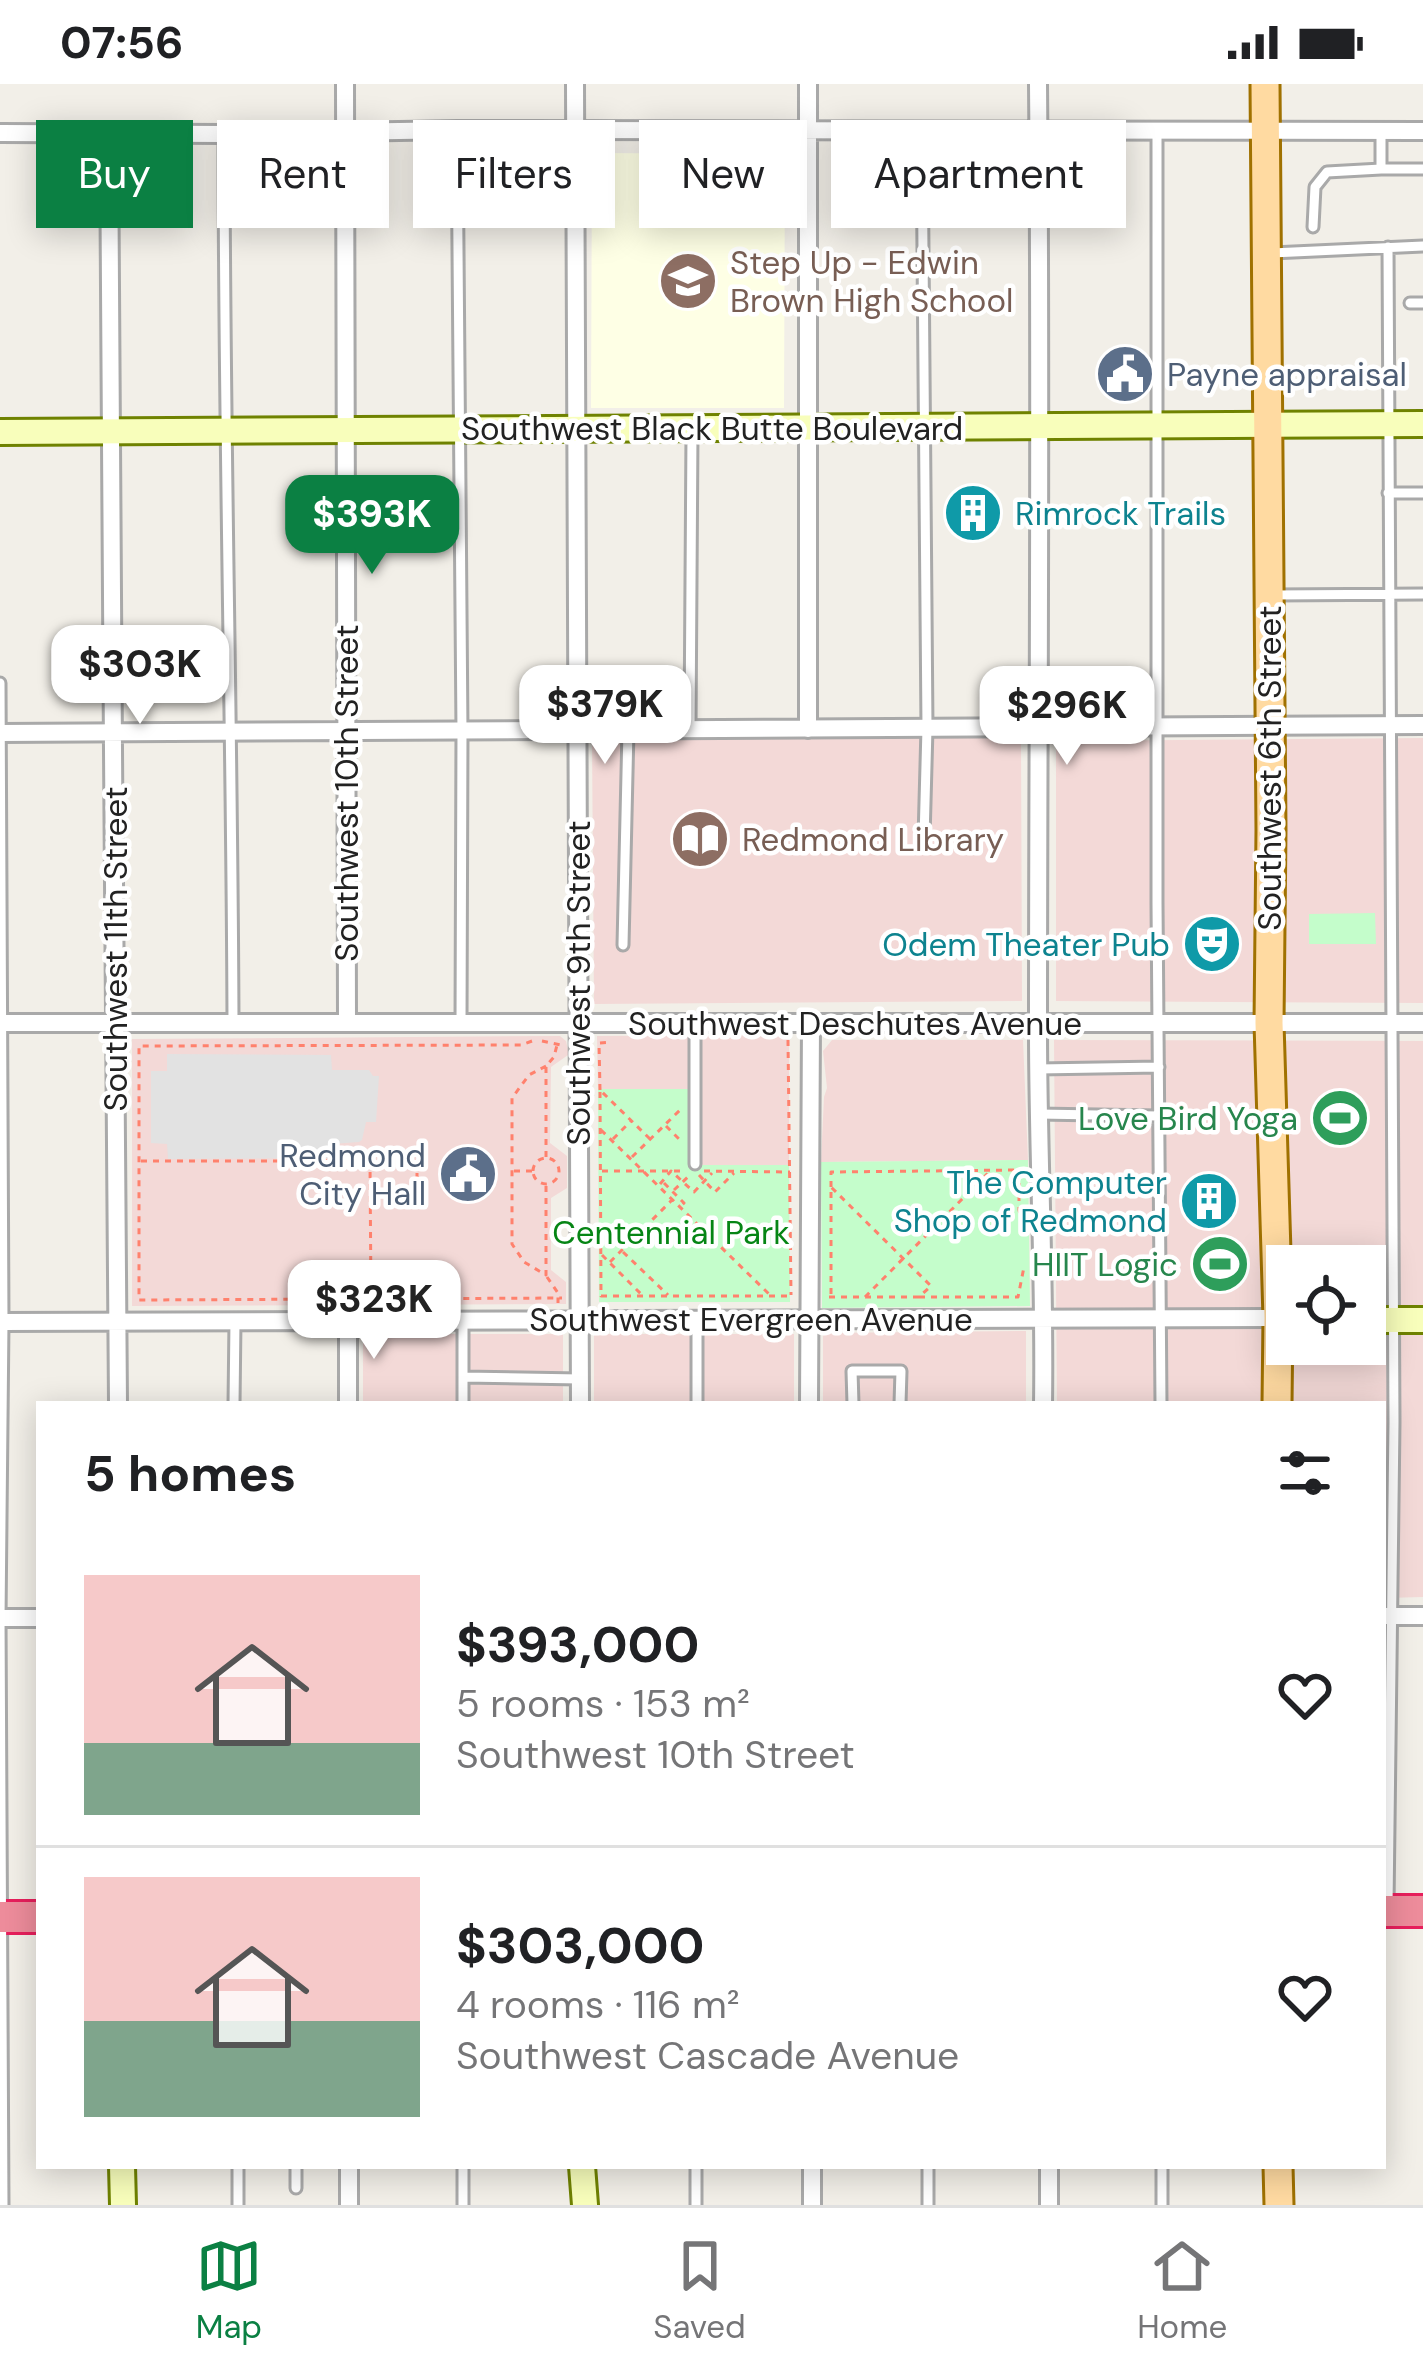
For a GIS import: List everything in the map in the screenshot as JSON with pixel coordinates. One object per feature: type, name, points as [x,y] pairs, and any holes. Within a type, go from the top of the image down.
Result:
[{"type":"highway","points":[[1386,1911],[1423,1911]]},
{"type":"highway","points":[[2,1917],[36,1917]]},
{"type":"main road","name":"Southwest 6th Street","points":[[1265,84],[1269,1023],[1279,1245]]},
{"type":"main road","name":"Southwest 6th Street","points":[[1277,1401],[1279,1365]]},
{"type":"main road","points":[[1278,2169],[1279,2205]]},
{"type":"street","name":"Southwest 10th Street","points":[[345,84],[345,120]]},
{"type":"street","name":"Southwest 9th Street","points":[[575,84],[575,120]]},
{"type":"street","points":[[808,84],[808,729]]},
{"type":"street","points":[[1038,84],[1038,120]]},
{"type":"street","points":[[615,130],[831,131]]},
{"type":"street","points":[[1126,131],[1423,130]]},
{"type":"street","points":[[0,133],[36,133]]},
{"type":"street","name":"Southwest 11th Street","points":[[110,228],[118,1401]]},
{"type":"street","name":"Southwest 10th Street","points":[[345,228],[346,1023]]},
{"type":"street","name":"Southwest 9th Street","points":[[576,228],[580,1401]]},
{"type":"street","points":[[1038,228],[1038,1114],[1043,1401]]},
{"type":"street","name":"Southwest Black Butte Boulevard","points":[[0,432],[1423,424]]},
{"type":"street","points":[[0,734],[1423,725]]},
{"type":"street","name":"Southwest Deschutes Avenue","points":[[1,1023],[1423,1023]]},
{"type":"street","points":[[809,1401],[811,1023]]},
{"type":"street","name":"Southwest Evergreen Avenue","points":[[2,1322],[1266,1318]]},
{"type":"street","points":[[348,1320],[348,1401]]},
{"type":"street","points":[[1386,1321],[1423,1320]]},
{"type":"street","points":[[1387,1616],[1423,1616]]},
{"type":"street","points":[[0,1618],[36,1618]]},
{"type":"street","points":[[122,2169],[123,2205]]},
{"type":"street","points":[[349,2169],[349,2205]]},
{"type":"street","points":[[582,2169],[585,2205]]},
{"type":"street","points":[[812,2169],[812,2205]]},
{"type":"street","points":[[1049,2169],[1049,2205]]},
{"type":"lane","points":[[1157,131],[1161,1401]]},
{"type":"lane","points":[[1381,131],[1381,169]]},
{"type":"lane","points":[[1313,227],[1315,187],[1327,172],[1423,169]]},
{"type":"lane","points":[[224,228],[233,1023]]},
{"type":"lane","points":[[457,228],[461,1023]]},
{"type":"lane","points":[[923,228],[924,839]]},
{"type":"lane","points":[[1266,253],[1423,246]]},
{"type":"lane","points":[[1386,1911],[1387,1616],[1394,1422],[1388,248]]},
{"type":"lane","points":[[1410,303],[1423,303]]},
{"type":"lane","points":[[690,730],[692,428]]},
{"type":"lane","points":[[1388,493],[1423,493]]},
{"type":"lane","points":[[1268,595],[1423,594]]},
{"type":"lane","points":[[0,683],[4,2205]]},
{"type":"lane","points":[[623,945],[628,730]]},
{"type":"lane","points":[[694,1167],[695,1023]]},
{"type":"lane","points":[[1038,1069],[1159,1067]]},
{"type":"lane","points":[[1038,1114],[1159,1116]]},
{"type":"lane","points":[[463,1319],[463,1401]]},
{"type":"lane","points":[[697,1320],[697,1401]]},
{"type":"lane","points":[[235,1321],[235,1401]]},
{"type":"lane","points":[[853,1401],[852,1370],[901,1371],[899,1401]]},
{"type":"lane","points":[[463,1377],[580,1379]]},
{"type":"lane","points":[[238,2169],[238,2205]]},
{"type":"lane","points":[[296,2169],[296,2188]]},
{"type":"lane","points":[[463,2169],[463,2205]]},
{"type":"lane","points":[[696,2169],[696,2205]]},
{"type":"lane","points":[[928,2169],[928,2205]]},
{"type":"lane","points":[[1162,2169],[1162,2205]]},
{"type":"path","points":[[556,1038],[560,1045]]},
{"type":"path","points":[[534,1040],[560,1045],[512,1099],[512,1244],[524,1262],[546,1275],[558,1300],[140,1300],[139,1046],[521,1045],[534,1040]]},
{"type":"path","points":[[618,1042],[599,1042],[601,1297],[794,1297],[788,1040]]},
{"type":"path","points":[[546,1066],[546,1157]]},
{"type":"path","points":[[600,1090],[650,1139]]},
{"type":"path","points":[[631,1158],[694,1097]]},
{"type":"path","points":[[612,1140],[632,1121]]},
{"type":"path","points":[[600,1128],[772,1297]]},
{"type":"path","points":[[370,1192],[417,1192],[417,1154],[370,1154],[370,1192],[371,1299]]},
{"type":"path","points":[[546,1157],[560,1171],[557,1179],[546,1184],[533,1171],[538,1160],[546,1157]]},
{"type":"path","points":[[139,1161],[370,1161]]},
{"type":"path","points":[[610,1262],[694,1167]]},
{"type":"path","points":[[830,1297],[830,1172],[1019,1170],[1023,1230]]},
{"type":"path","points":[[512,1171],[533,1171]]},
{"type":"path","points":[[660,1184],[671,1171],[694,1192],[714,1172]]},
{"type":"path","points":[[865,1298],[990,1171]]},
{"type":"path","points":[[706,1202],[735,1172]]},
{"type":"path","points":[[705,1181],[715,1192]]},
{"type":"path","points":[[546,1184],[546,1275]]},
{"type":"path","points":[[830,1187],[931,1286],[919,1298]]},
{"type":"path","points":[[622,1250],[670,1297]]},
{"type":"path","points":[[601,1253],[644,1297]]},
{"type":"path","points":[[821,1297],[1018,1297],[1024,1265]]},
{"type":"shaded area","name":"Step Up - Edwin Brown High School","points":[[615,153],[639,153],[639,228],[785,228],[784,408],[591,408],[592,228],[615,228]]},
{"type":"shaded area","points":[[1021,737],[1022,1001],[594,1004],[592,740]]},
{"type":"shaded area","points":[[1423,738],[1423,1003],[1056,1001],[1056,741]]},
{"type":"shaded area","points":[[789,1035],[789,1165],[688,1165],[688,1090],[598,1089],[597,1036]]},
{"type":"shaded area","points":[[560,1036],[568,1055],[551,1067],[550,1143],[567,1156],[567,1188],[551,1198],[551,1270],[566,1282],[566,1304],[132,1306],[132,1039]]},
{"type":"shaded area","points":[[832,1040],[1023,1040],[1028,1160],[821,1162],[827,1088],[823,1051]]},
{"type":"shaded area","points":[[1054,1040],[1423,1041],[1423,1597],[1386,1598],[1386,1401],[1057,1401]]},
{"type":"shaded area","points":[[167,1054],[331,1055],[332,1070],[369,1070],[379,1076],[376,1122],[366,1122],[359,1142],[332,1144],[331,1158],[168,1159],[167,1144],[151,1143],[151,1071],[167,1071]]},
{"type":"shaded area","points":[[1026,1331],[1026,1401],[823,1401],[823,1333]]},
{"type":"shaded area","points":[[363,1334],[563,1334],[563,1401],[363,1401]]},
{"type":"shaded area","points":[[594,1334],[794,1334],[794,1401],[594,1401]]},
{"type":"green space","points":[[1375,913],[1376,944],[1309,944],[1309,914]]},
{"type":"green space","name":"Centennial Park","points":[[598,1089],[688,1089],[689,1165],[789,1165],[790,1302],[599,1302]]},
{"type":"green space","name":"Centennial Park","points":[[1028,1160],[1030,1306],[822,1308],[821,1162]]},
{"type":"place","name":"Step Up - Edwin Brown High School","points":[[688,281]]},
{"type":"place","name":"Payne appraisal","points":[[1125,374]]},
{"type":"place","name":"Rimrock Trails","points":[[973,513]]},
{"type":"place","name":"Redmond Library","points":[[700,839]]},
{"type":"place","name":"Odem Theater Pub","points":[[1212,944]]},
{"type":"place","name":"Love Bird Yoga","points":[[1340,1118]]},
{"type":"place","name":"Redmond City Hall","points":[[468,1174]]},
{"type":"place","name":"The Computer Shop of Redmond","points":[[1209,1201]]},
{"type":"place","name":"HIIT Logic","points":[[1220,1264]]}]
